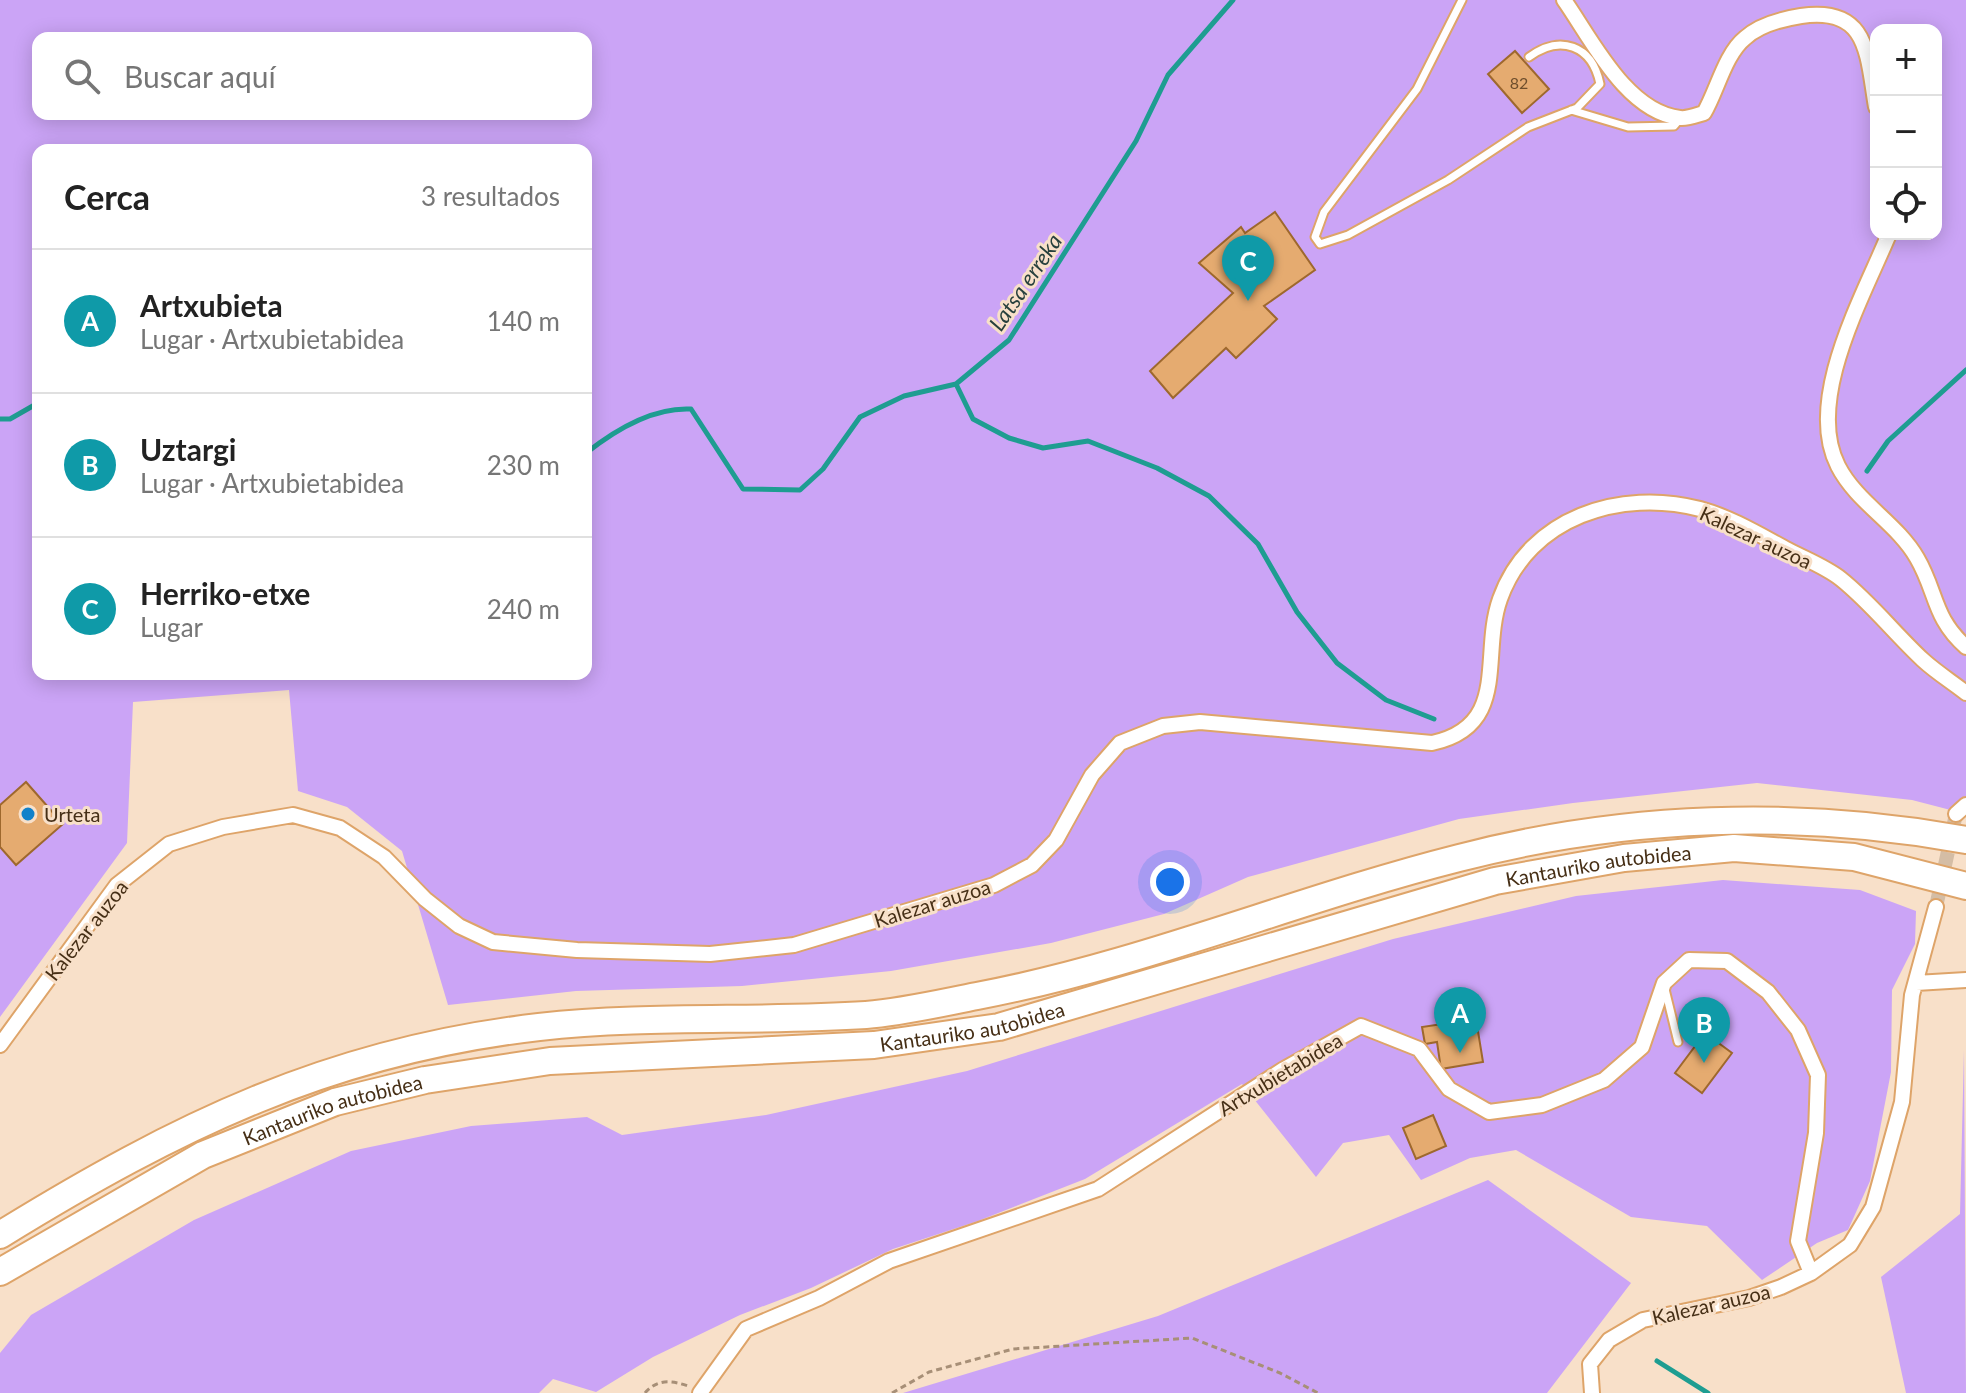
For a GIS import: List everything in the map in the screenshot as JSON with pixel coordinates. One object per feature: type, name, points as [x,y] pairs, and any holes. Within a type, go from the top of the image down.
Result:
[{"type":"highway","name":"Kantauriko autobidea","points":[[0,1235],[189,1128],[240,1104],[366,1059],[540,1027],[871,1014],[1080,973],[1461,857],[1532,842],[1675,821],[1780,820],[1862,824],[1966,840]]},
{"type":"highway","points":[[1862,824],[1966,855]]},
{"type":"highway","name":"Kantauriko autobidea","points":[[0,1272],[203,1155],[335,1102],[425,1080],[550,1061],[874,1045],[999,1027],[1495,881],[1624,858],[1734,848],[1839,856],[1966,886]]},
{"type":"street","points":[[1564,0],[1588,39],[1622,83],[1647,106],[1680,119],[1704,113],[1743,39],[1765,25],[1825,12],[1850,21],[1865,44],[1874,96]]},
{"type":"street","points":[[1886,240],[1854,313],[1836,371],[1827,417],[1837,464],[1864,501],[1917,558],[1947,631],[1966,647]]},
{"type":"street","name":"Kalezar auzoa","points":[[0,1045],[117,885],[169,844],[223,827],[293,815],[340,828],[384,857],[425,899],[459,926],[493,942],[577,950],[710,954],[794,945],[994,885],[1032,865],[1056,840],[1092,775],[1120,743],[1163,726],[1200,722],[1432,743],[1457,737],[1482,711],[1499,601],[1515,566],[1542,538],[1571,518],[1610,505],[1656,500],[1702,510],[1782,547],[1840,578],[1924,662],[1966,693]]},
{"type":"street","name":"Kalezar auzoa","points":[[1592,1393],[1590,1364],[1609,1340],[1643,1320],[1749,1298],[1811,1273],[1850,1245],[1873,1207],[1902,1102],[1916,983],[1936,907]]},
{"type":"street","points":[[1664,983],[1689,960],[1727,961],[1768,992],[1798,1030],[1818,1075],[1816,1133],[1798,1241],[1811,1273]]},
{"type":"street","points":[[1916,983],[1966,980]]},
{"type":"street","name":"Artxubietabidea","points":[[700,1392],[746,1329],[819,1298],[889,1261],[1098,1189],[1284,1069],[1361,1026],[1419,1049],[1449,1089],[1489,1112],[1542,1105],[1604,1080],[1642,1047],[1664,983]]},
{"type":"lane","points":[[1462,0],[1417,89],[1324,212],[1315,237],[1320,244],[1331,243],[1364,227],[1462,171],[1528,127],[1571,110],[1590,98],[1600,84],[1596,68],[1570,45],[1554,42],[1529,57]]},
{"type":"lane","points":[[1571,110],[1644,129],[1674,126],[1680,119]]},
{"type":"lane","points":[[1664,983],[1678,1042]]},
{"type":"path","points":[[892,1393],[929,1372],[1013,1349],[1192,1338],[1280,1373],[1318,1393]]},
{"type":"path","points":[[645,1393],[653,1384],[672,1381],[700,1392]]},
{"type":"shaded area","points":[[0,0],[1966,0],[1966,814],[1912,800],[1757,783],[1573,803],[1459,819],[1248,877],[1164,914],[1051,943],[891,971],[742,986],[576,991],[448,1005],[402,851],[347,807],[298,791],[289,690],[133,702],[127,843],[0,1017]]},
{"type":"shaded area","points":[[1723,880],[1860,890],[1916,911],[1915,944],[1892,990],[1891,1072],[1870,1181],[1848,1230],[1817,1243],[1762,1280],[1707,1226],[1631,1217],[1516,1150],[1470,1158],[1421,1180],[1389,1135],[1343,1143],[1316,1177],[1242,1084],[1085,1179],[978,1221],[893,1249],[811,1288],[740,1315],[653,1357],[596,1392],[553,1379],[539,1393],[0,1393],[0,1353],[31,1315],[194,1220],[351,1151],[471,1126],[587,1117],[622,1135],[766,1115],[967,1071],[1393,939],[1576,896]]},
{"type":"shaded area","points":[[1964,1050],[1966,1393],[1906,1393],[1881,1277],[1960,1214]]},
{"type":"shaded area","points":[[1488,1180],[1631,1283],[1547,1393],[903,1393],[1158,1316]]},
{"type":"building","points":[[1515,51],[1549,89],[1522,113],[1488,74]]},
{"type":"building","points":[[1275,212],[1315,270],[1264,306],[1277,319],[1236,358],[1226,348],[1173,398],[1150,371],[1233,293],[1199,263],[1241,227],[1245,233]]},
{"type":"building","name":"Urteta","points":[[26,782],[63,824],[16,865],[0,847],[0,805]]},
{"type":"building","points":[[1476,1019],[1483,1062],[1441,1069],[1437,1042],[1425,1044],[1422,1027]]},
{"type":"building","points":[[1705,1033],[1732,1053],[1702,1093],[1675,1073]]},
{"type":"building","points":[[1433,1115],[1446,1146],[1416,1159],[1403,1128]]},
{"type":"waterway","name":"Latsa erreka","points":[[592,449],[609,436],[649,416],[691,409],[743,489],[800,490],[823,469],[860,417],[904,396],[956,384],[1009,340],[1136,141],[1168,75],[1233,0]]},
{"type":"waterway","points":[[1867,471],[1888,441],[1966,370]]},
{"type":"waterway","points":[[956,384],[973,419],[1009,438],[1043,448],[1088,441],[1157,468],[1209,496],[1258,544],[1297,612],[1337,663],[1386,700],[1434,719]]},
{"type":"waterway","name":"Latsa erreka","points":[[0,419],[10,419],[32,406]]},
{"type":"waterway","points":[[1657,1361],[1708,1393]]},
{"type":"tunnel","points":[[1936,907],[1956,814]]},
{"type":"place","name":"Herriko-etxe","points":[[1248,301]]},
{"type":"place","name":"Urteta","points":[[28,814]]},
{"type":"place","name":"Artxubieta","points":[[1460,1053]]},
{"type":"place","name":"Uztargi","points":[[1704,1063]]}]
